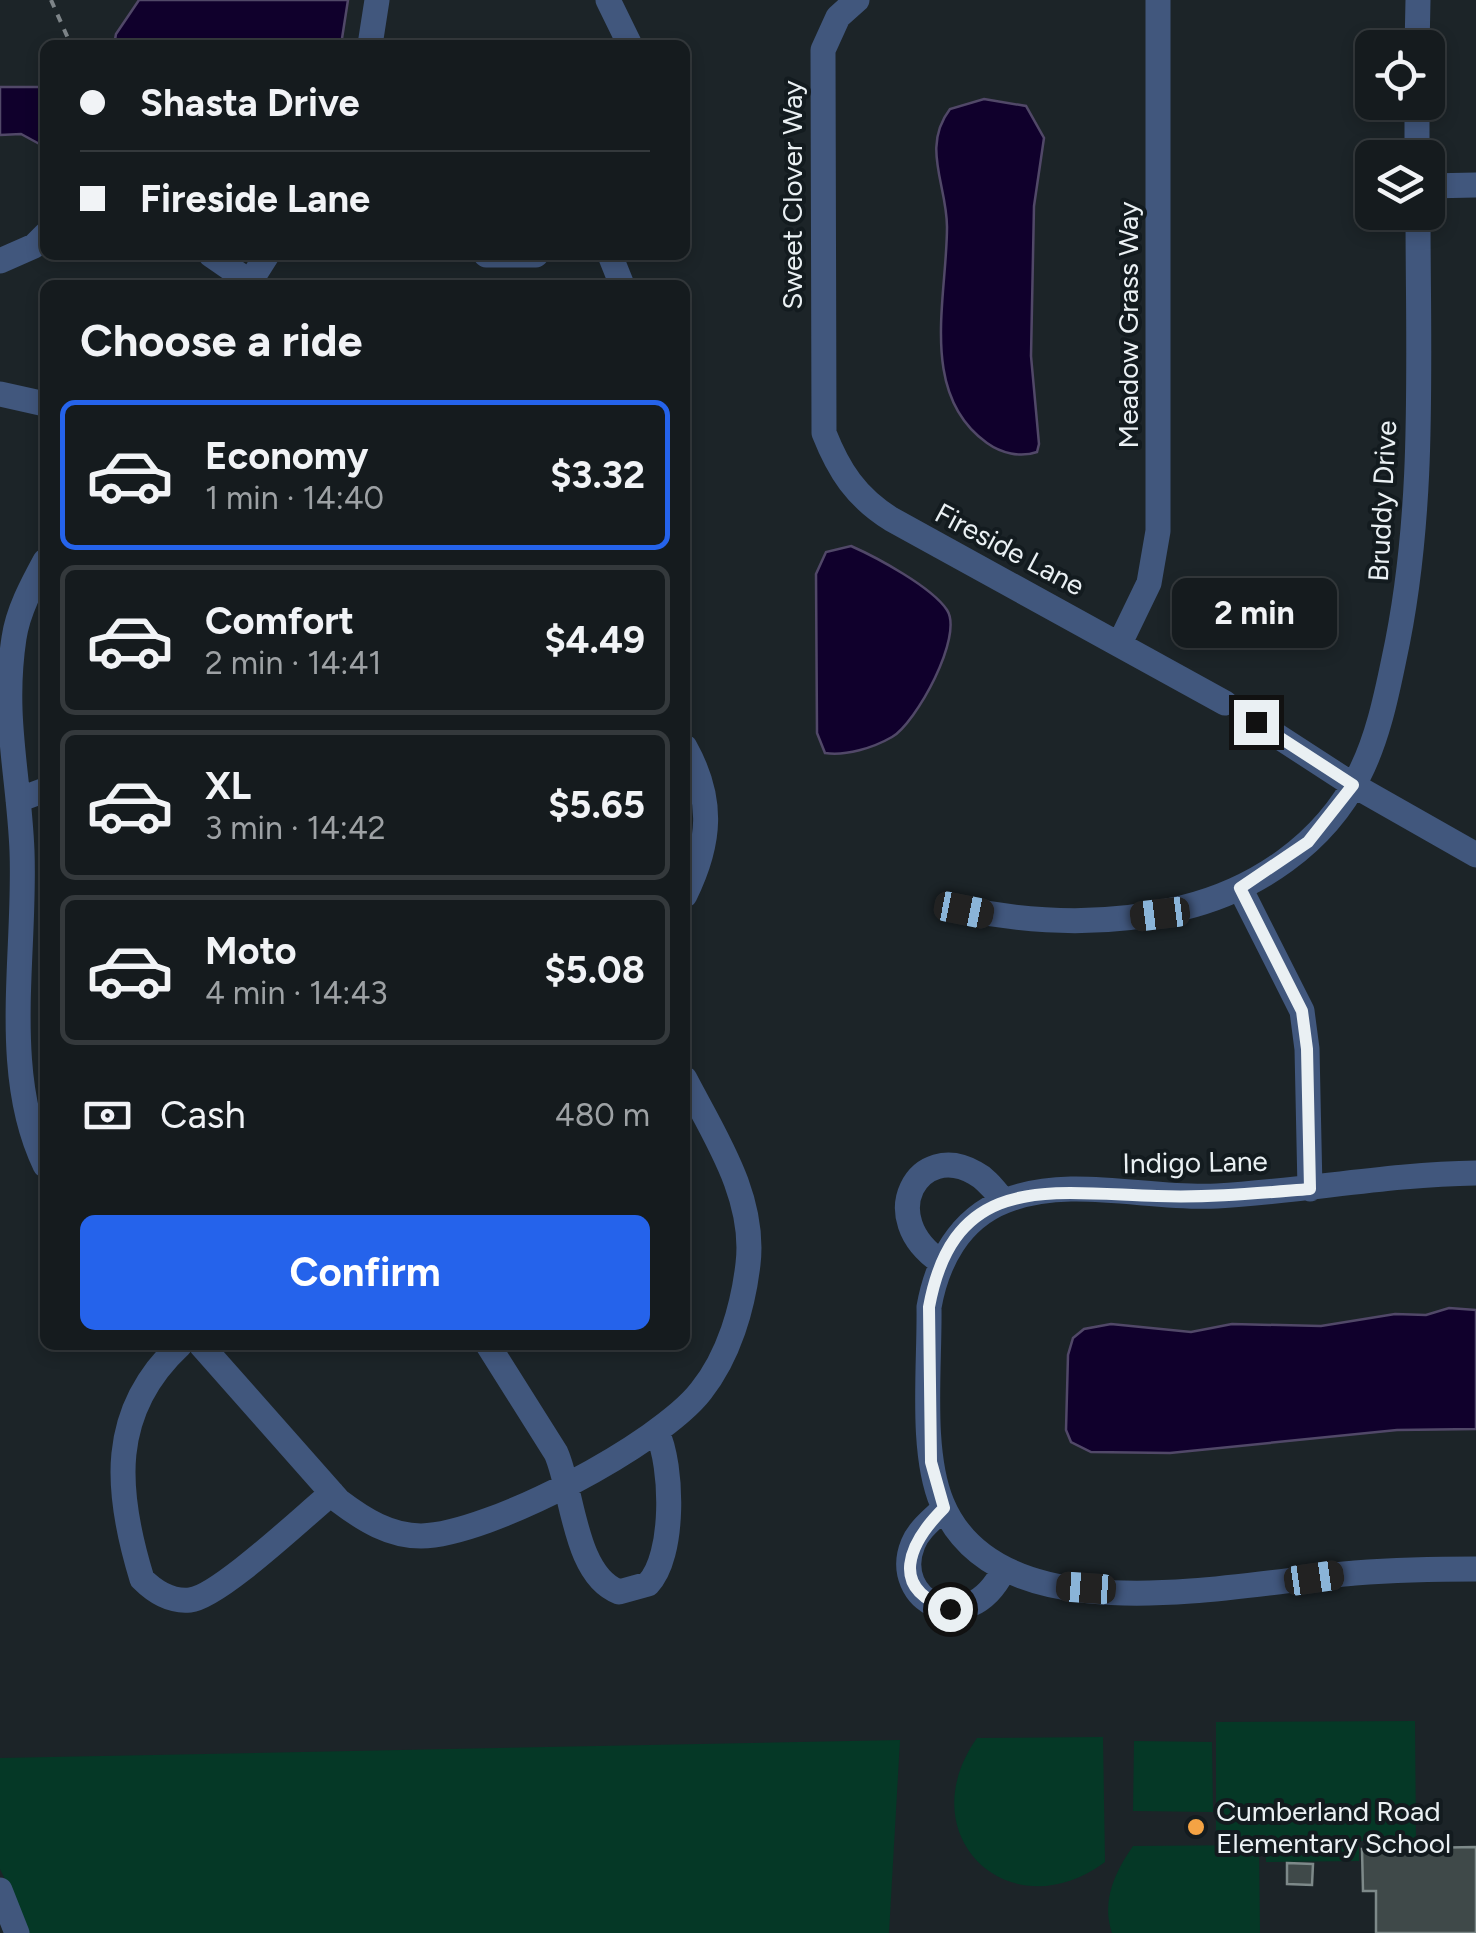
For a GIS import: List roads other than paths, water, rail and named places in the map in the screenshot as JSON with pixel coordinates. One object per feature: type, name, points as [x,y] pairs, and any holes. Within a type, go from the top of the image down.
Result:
[{"type":"street","points":[[371,40],[377,0]]},
{"type":"street","points":[[608,0],[628,40]]},
{"type":"street","name":"Sweet Clover Way","points":[[822,402],[824,50],[838,17],[857,0]]},
{"type":"street","name":"Meadow Grass Way","points":[[1120,642],[1149,583],[1158,530],[1158,0]]},
{"type":"street","points":[[1417,30],[1418,0]]},
{"type":"street","points":[[1445,186],[1476,185]]},
{"type":"street","name":"Bruddy Drive","points":[[964,910],[1042,922],[1108,920],[1175,910],[1240,888],[1308,842],[1353,785],[1388,692],[1411,564],[1418,449],[1418,230]]},
{"type":"street","points":[[0,261],[20,254],[40,240]]},
{"type":"street","points":[[218,260],[245,280]]},
{"type":"street","points":[[0,394],[40,403]]},
{"type":"street","name":"Fireside Lane","points":[[822,402],[824,433],[832,455],[868,504],[1224,703]]},
{"type":"street","points":[[40,585],[34,613],[14,634],[7,722],[22,852],[11,1047],[24,1120],[40,1155]]},
{"type":"street","points":[[1256,722],[1353,785],[1476,855]]},
{"type":"street","points":[[690,757],[701,778],[708,823],[704,850],[690,883]]},
{"type":"street","points":[[18,800],[40,792]]},
{"type":"street","points":[[1240,888],[1302,1011],[1307,1049],[1310,1189]]},
{"type":"street","points":[[205,1350],[332,1493],[362,1518],[394,1533],[444,1534],[566,1484],[658,1432],[701,1392],[738,1318],[748,1260],[737,1182],[690,1089]]},
{"type":"street","points":[[1004,1201],[984,1179],[958,1166],[936,1168],[915,1183],[906,1204],[908,1227],[920,1247],[941,1262],[929,1307],[931,1462],[944,1508],[964,1540],[1003,1571],[1059,1586],[1193,1591],[1353,1573],[1476,1568]]},
{"type":"street","name":"Indigo Lane","points":[[941,1262],[963,1230],[1004,1201],[1060,1190],[1214,1196],[1476,1173]]},
{"type":"street","points":[[175,1350],[153,1370],[138,1394],[122,1447],[124,1482],[142,1579],[153,1590],[180,1600],[209,1595],[332,1493]]},
{"type":"street","points":[[491,1350],[556,1453],[571,1514],[601,1581],[619,1592],[648,1584],[662,1564],[670,1469],[658,1432]]},
{"type":"street","points":[[944,1508],[921,1531],[910,1556],[913,1582],[922,1595],[936,1605],[963,1609],[986,1598],[1003,1571]]},
{"type":"street","points":[[0,1890],[16,1933]]},
{"type":"place","name":"Cumberland Road Elementary School","points":[[1196,1827]]}]
